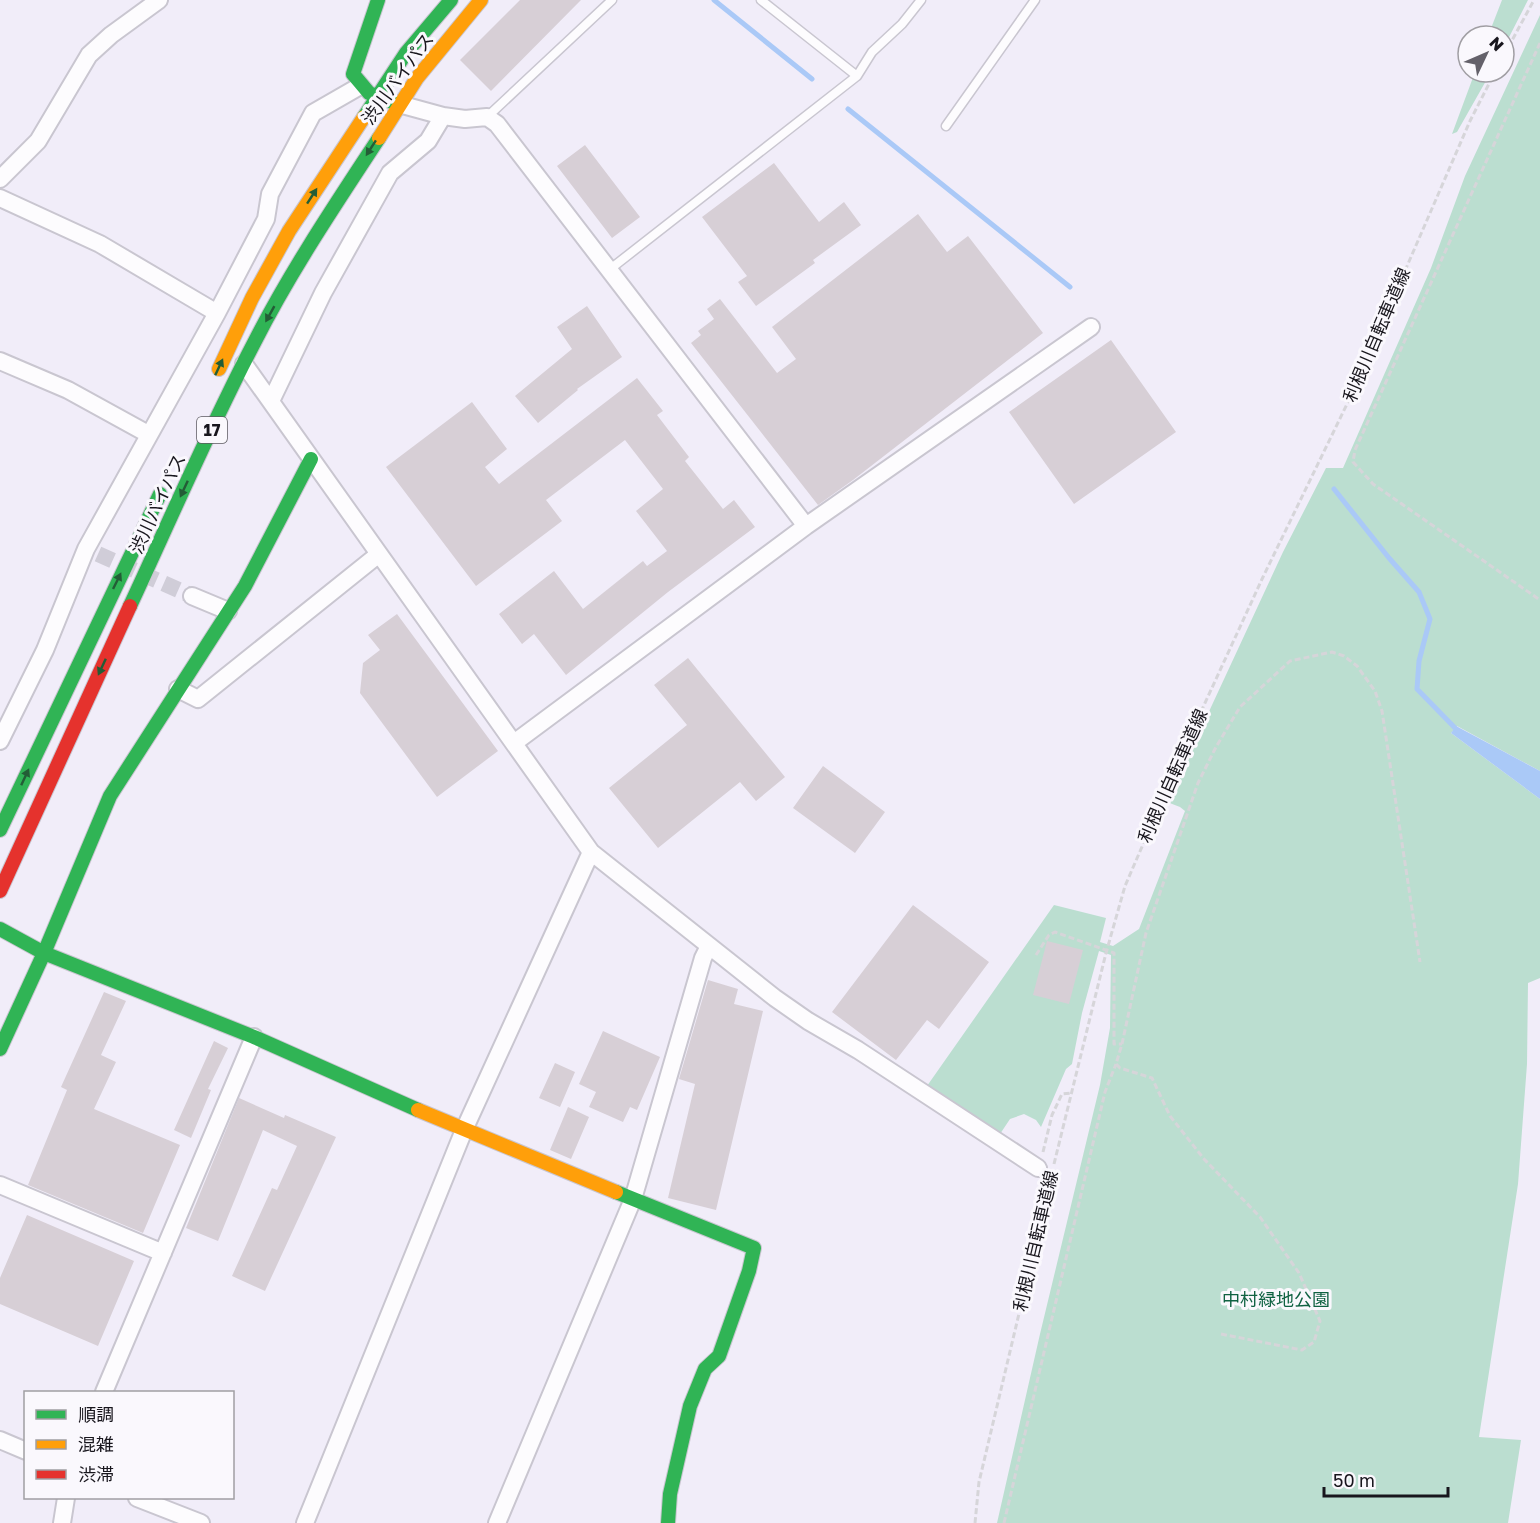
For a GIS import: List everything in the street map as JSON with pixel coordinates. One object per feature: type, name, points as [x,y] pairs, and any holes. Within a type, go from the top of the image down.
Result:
[{"type":"main road","points":[[378,0],[353,74],[360,86],[375,98],[399,104]]},
{"type":"main road","name":"渋川バイパス","points":[[211,384],[252,298],[289,231],[406,53],[451,0]]},
{"type":"main road","name":"渋川バイパス","points":[[0,891],[153,556],[244,364],[307,249],[399,104],[417,78],[481,0]]},
{"type":"main road","points":[[0,1049],[44,953],[110,796],[245,586],[312,459]]},
{"type":"main road","name":"渋川バイパス","points":[[0,830],[166,481]]},
{"type":"main road","points":[[0,929],[44,953],[254,1037],[464,1130],[754,1248],[749,1271],[719,1356],[705,1369],[690,1406],[670,1494],[668,1523]]},
{"type":"street","points":[[0,179],[38,141],[89,55],[111,35],[159,0]]},
{"type":"street","points":[[0,741],[148,434],[217,313],[266,219],[270,194],[313,113],[360,86]]},
{"type":"street","points":[[399,104],[443,116],[465,119],[487,117],[497,124],[806,526]]},
{"type":"street","points":[[271,401],[323,293],[390,173],[428,141],[443,116]]},
{"type":"street","points":[[0,198],[100,244],[217,313]]},
{"type":"street","points":[[514,743],[806,526],[1091,327]]},
{"type":"street","points":[[0,361],[68,390],[148,434]]},
{"type":"street","points":[[244,364],[591,852],[808,1021],[858,1050],[1038,1168]]},
{"type":"street","points":[[178,689],[198,699],[379,554]]},
{"type":"street","points":[[192,596],[228,611]]},
{"type":"street","points":[[305,1523],[464,1130],[591,852]]},
{"type":"street","points":[[497,1523],[633,1199],[703,958],[709,946]]},
{"type":"street","points":[[104,1391],[254,1037]]},
{"type":"street","points":[[0,1185],[163,1253]]},
{"type":"street","points":[[0,1440],[24,1450]]},
{"type":"street","points":[[62,1523],[66,1499]]},
{"type":"street","points":[[142,1499],[201,1523]]},
{"type":"lane","points":[[487,117],[612,0]]},
{"type":"lane","points":[[761,0],[857,76]]},
{"type":"lane","points":[[609,270],[857,76],[872,52],[902,24],[921,0]]},
{"type":"lane","points":[[946,126],[1035,0]]},
{"type":"path","points":[[1516,33],[1534,0]]},
{"type":"path","points":[[1540,43],[1355,450],[1353,462],[1373,484],[1540,600]]},
{"type":"path","name":"利根川自転車道線","points":[[975,1523],[979,1482],[1071,1093],[1125,886],[1263,576],[1335,431],[1470,121],[1489,84]]},
{"type":"path","points":[[1004,1523],[1105,1092],[1122,1044],[1146,933],[1198,783],[1216,747],[1240,707],[1290,661],[1332,652],[1344,656],[1357,666],[1375,691],[1382,711],[1420,962]]},
{"type":"path","points":[[1036,955],[1049,935],[1055,932],[1114,953],[1114,1044],[1122,1044]]},
{"type":"path","points":[[1116,1064],[1120,1068],[1152,1078],[1170,1116],[1204,1159],[1260,1217],[1299,1273],[1320,1321],[1314,1342],[1302,1350],[1221,1334]]},
{"type":"path","points":[[1038,1168],[1057,1104],[1062,1094],[1071,1093]]},
{"type":"green space","points":[[1502,0],[1528,0],[1516,24],[1493,24]]},
{"type":"green space","name":"中村緑地公園","points":[[1540,15],[1540,771],[1457,726],[1451,733],[1540,799],[1540,978],[1528,983],[1527,1064],[1518,1184],[1479,1437],[1521,1440],[1508,1523],[997,1523],[1100,1085],[1110,1028],[1111,955],[1099,951],[1082,1013],[1072,1064],[1066,1069],[1041,1127],[1036,1120],[1024,1114],[1010,1119],[1000,1134],[927,1086],[1054,905],[1106,918],[1100,942],[1113,946],[1139,929],[1185,811],[1167,802],[1283,552],[1326,468],[1343,468],[1431,268],[1465,176],[1508,84],[1516,84],[1516,67]]},
{"type":"green space","points":[[1471,84],[1484,84],[1457,132],[1452,134]]},
{"type":"water","points":[[1456,726],[1540,771],[1540,799],[1451,733]]},
{"type":"building","points":[[520,0],[581,0],[491,91],[460,60]]},
{"type":"building","points":[[585,145],[640,217],[612,238],[557,166]]},
{"type":"building","points":[[774,163],[819,222],[844,202],[861,225],[813,260],[815,263],[756,306],[738,282],[747,276],[702,217]]},
{"type":"building","points":[[918,214],[947,252],[968,236],[1043,333],[818,505],[691,343],[701,335],[698,331],[714,319],[707,309],[720,299],[777,373],[796,359],[772,327]]},
{"type":"building","points":[[587,306],[622,357],[577,389],[538,423],[515,396],[572,349],[557,327]]},
{"type":"building","points":[[1111,340],[1176,432],[1074,504],[1009,412]]},
{"type":"building","points":[[637,378],[663,411],[657,415],[689,457],[685,461],[723,509],[734,500],[755,527],[668,592],[566,675],[534,634],[522,644],[499,614],[554,571],[583,609],[643,561],[647,566],[667,551],[636,511],[663,489],[625,440],[546,500],[562,521],[476,586],[386,467],[472,402],[507,449],[485,467],[499,484]]},
{"type":"building","points":[[397,614],[498,751],[437,797],[360,693],[363,663],[380,650],[368,635]]},
{"type":"building","points":[[688,658],[785,777],[756,801],[740,782],[658,848],[609,788],[687,725],[654,685]]},
{"type":"building","points":[[823,766],[885,812],[855,853],[793,808]]},
{"type":"building","points":[[913,905],[989,962],[939,1029],[927,1020],[896,1060],[832,1012]]},
{"type":"building","points":[[1047,941],[1083,950],[1069,1004],[1033,995]]},
{"type":"building","points":[[708,980],[738,989],[734,1004],[763,1011],[716,1210],[668,1198],[695,1084],[679,1079]]},
{"type":"building","points":[[104,992],[126,1001],[101,1055],[116,1062],[94,1109],[180,1145],[143,1233],[28,1185],[67,1090],[61,1087]]},
{"type":"building","points":[[603,1031],[660,1057],[637,1110],[630,1107],[623,1122],[589,1107],[596,1092],[579,1084]]},
{"type":"building","points":[[214,1041],[228,1048],[208,1089],[211,1090],[191,1138],[174,1130]]},
{"type":"building","points":[[555,1063],[575,1072],[560,1107],[539,1098]]},
{"type":"building","points":[[239,1098],[336,1137],[265,1291],[232,1276],[272,1188],[277,1190],[297,1146],[263,1130],[218,1241],[186,1228]]},
{"type":"building","points":[[568,1107],[589,1117],[571,1159],[550,1150]]},
{"type":"building","points":[[27,1215],[134,1261],[98,1346],[0,1304],[0,1278]]},
{"type":"waterway","points":[[714,0],[812,79]]},
{"type":"waterway","points":[[848,109],[1070,287]]},
{"type":"waterway","points":[[1334,489],[1419,592],[1430,619],[1419,661],[1417,689],[1460,733]]},
{"type":"tunnel","points":[[98,554],[192,596]]},
{"type":"traffic: fast","points":[[378,0],[353,74],[369,93],[392,102]]},
{"type":"traffic: fast","points":[[364,117],[406,53],[451,0]]},
{"type":"traffic: fast","points":[[130,606],[237,375],[283,290],[379,138]]},
{"type":"traffic: fast","points":[[0,1049],[44,953],[110,796],[245,586],[311,459]]},
{"type":"traffic: fast","points":[[0,830],[160,494]]},
{"type":"traffic: fast","points":[[0,929],[44,953],[254,1037],[418,1110]]},
{"type":"traffic: fast","points":[[616,1192],[754,1248],[749,1271],[719,1356],[705,1369],[690,1406],[670,1494],[668,1523]]},
{"type":"traffic: slow","points":[[379,138],[417,78],[481,0]]},
{"type":"traffic: slow","points":[[219,369],[252,298],[289,231],[364,117]]},
{"type":"traffic: slow","points":[[418,1110],[616,1192]]},
{"type":"traffic: jam","points":[[0,891],[130,606]]}]
